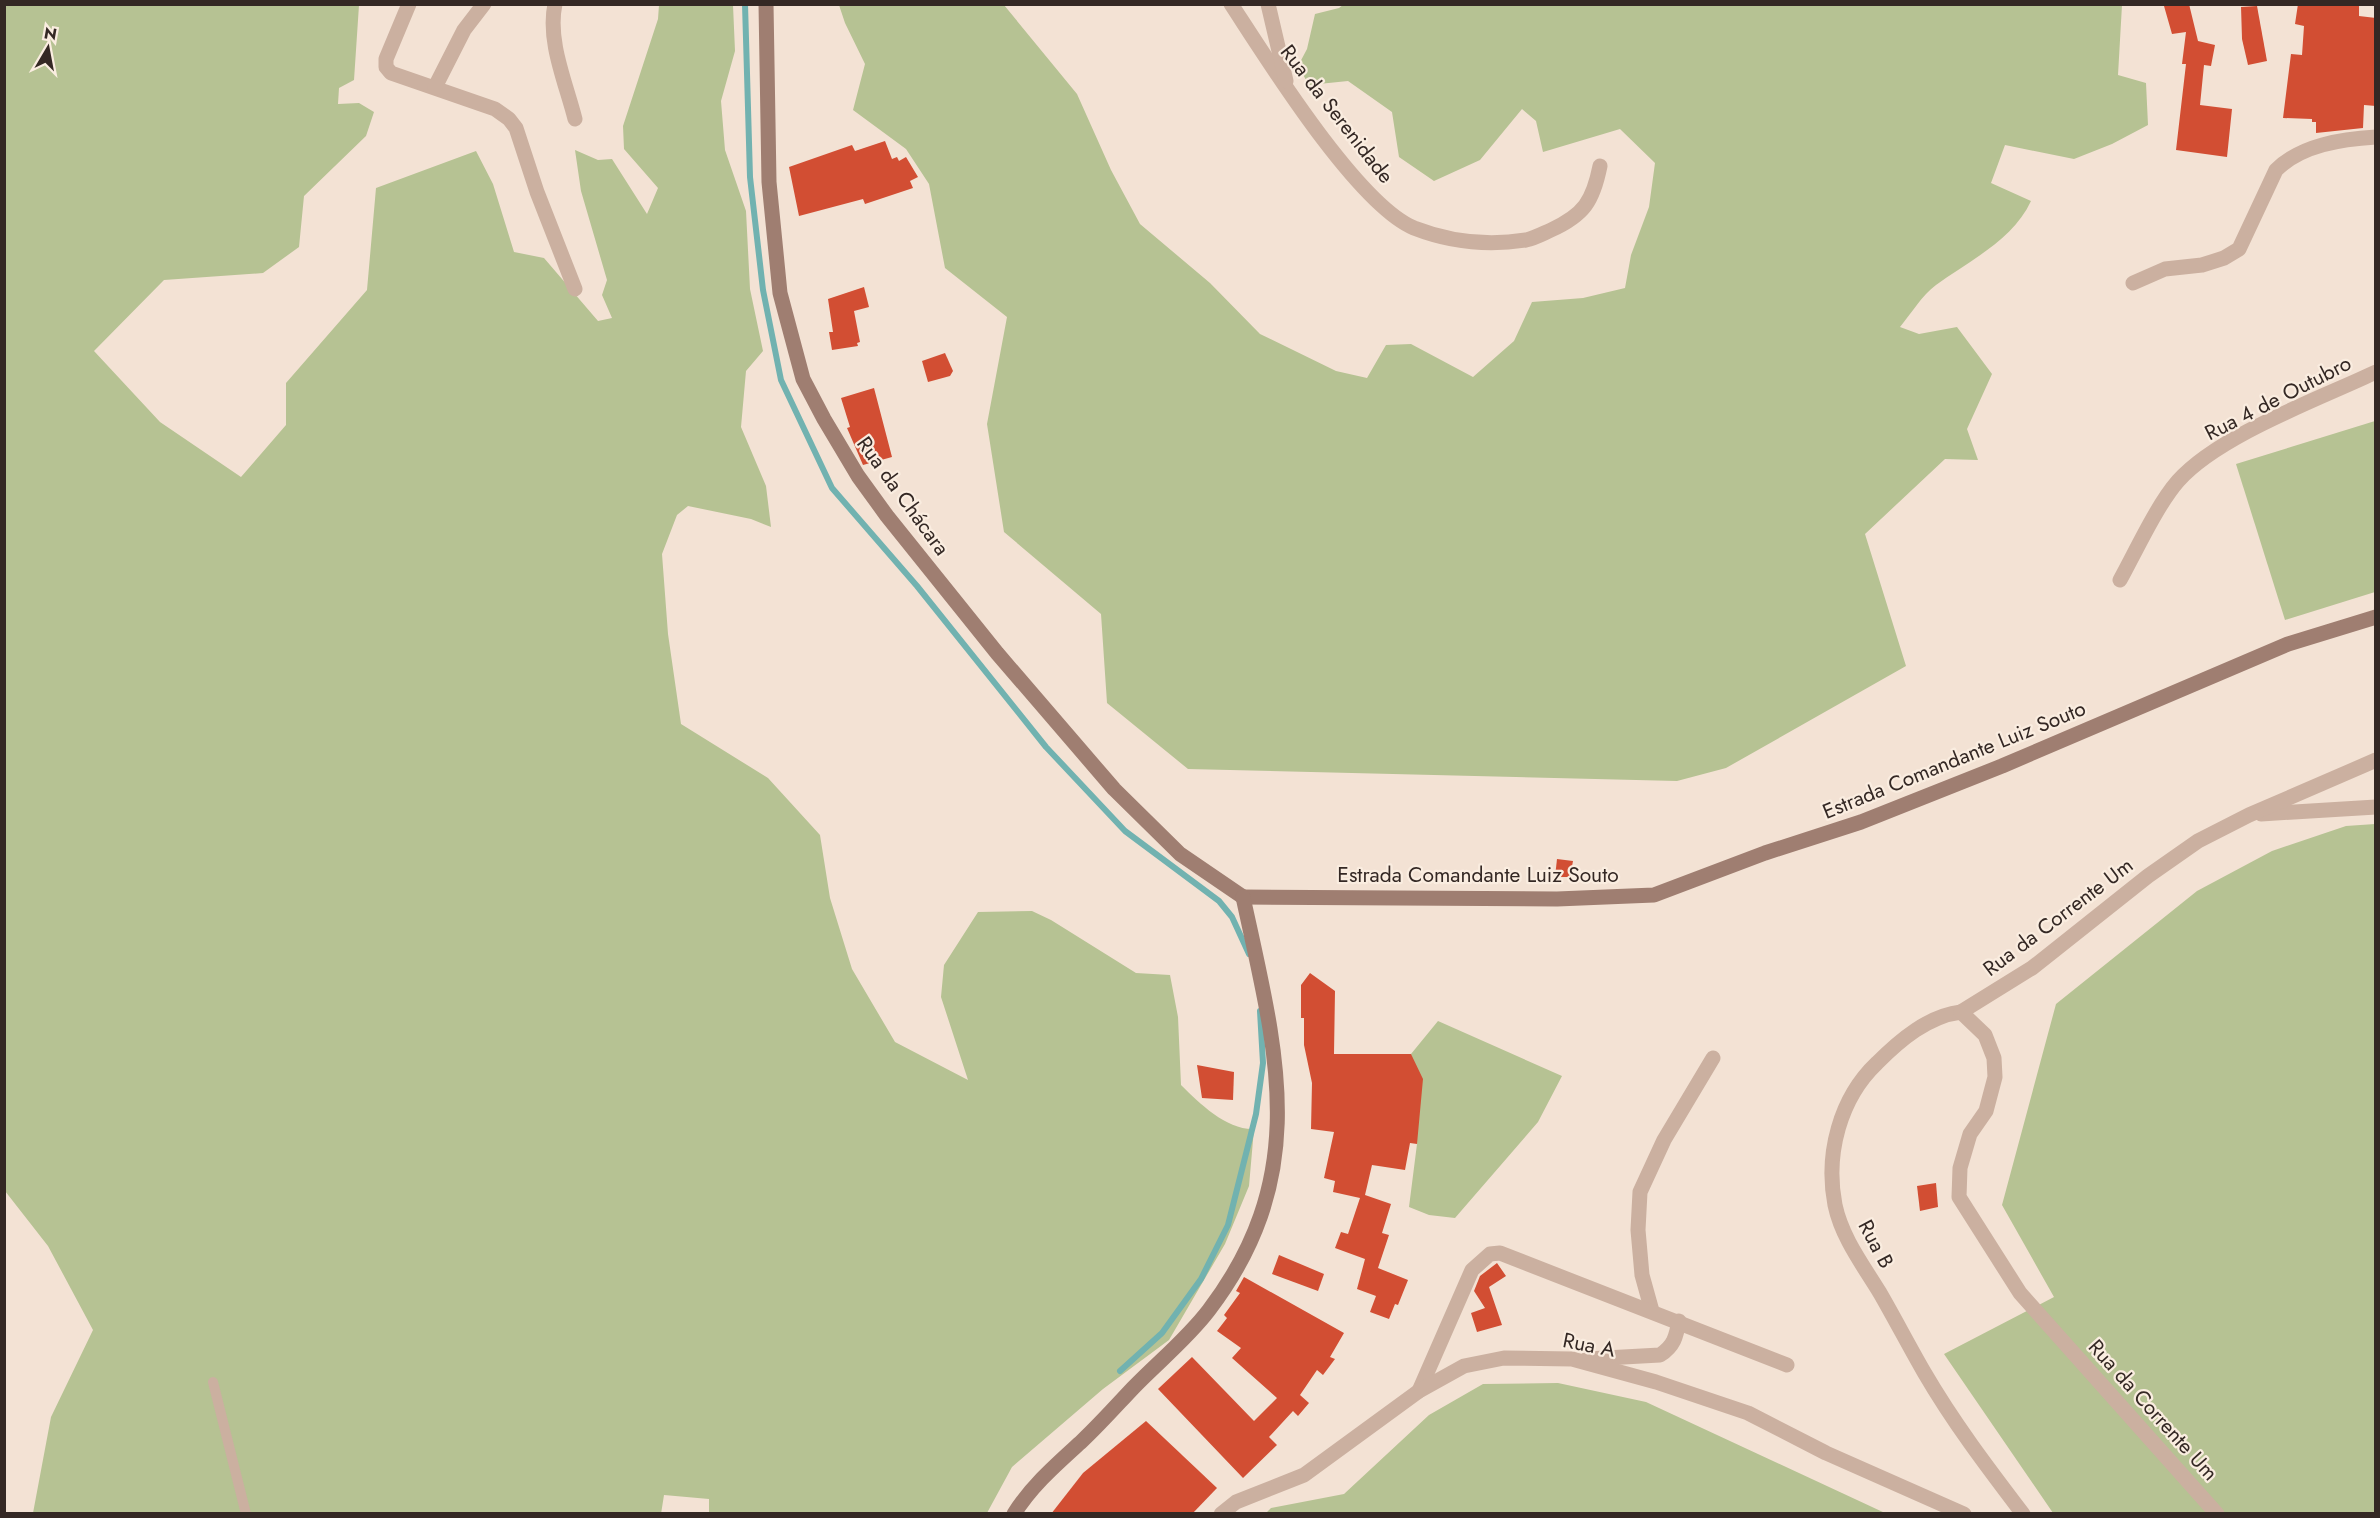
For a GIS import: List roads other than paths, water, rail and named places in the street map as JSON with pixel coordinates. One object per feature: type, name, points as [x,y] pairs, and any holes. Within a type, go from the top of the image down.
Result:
[{"type":"street","points":[[409,4],[386,59],[386,67],[391,74],[495,109],[509,119],[516,128],[537,192],[575,289]]},
{"type":"street","points":[[435,87],[464,30],[484,4]]},
{"type":"street","points":[[555,4],[552,17],[554,36],[575,118]]},
{"type":"street","name":"Rua da Chácara","points":[[766,4],[769,183],[780,292],[803,379],[824,419],[858,476],[887,516],[997,653],[1114,789],[1180,854],[1244,897]]},
{"type":"street","name":"Rua da Serenidade","points":[[1231,4],[1288,90],[1380,204],[1413,227],[1457,240],[1499,245],[1533,239],[1568,222],[1584,210],[1595,189],[1600,166]]},
{"type":"street","points":[[1268,4],[1288,90]]},
{"type":"street","points":[[2133,283],[2165,269],[2202,265],[2224,258],[2239,249],[2276,170],[2283,162],[2324,144],[2345,139],[2376,137]]},
{"type":"street","name":"Rua 4 de Outubro","points":[[2120,580],[2178,481],[2200,462],[2239,436],[2376,372]]},
{"type":"street","name":"Estrada Comandante Luiz Souto","points":[[1244,897],[1557,898],[1654,895],[1765,853],[1861,822],[1991,771],[2288,644],[2376,617]]},
{"type":"street","name":"Rua da Corrente Um","points":[[2217,1514],[2020,1293],[1959,1197],[1960,1168],[1970,1134],[1986,1111],[1995,1077],[1994,1058],[1984,1035],[1960,1012],[2032,968],[2148,876],[2198,841],[2248,815],[2376,760]]},
{"type":"street","points":[[2248,815],[2376,807]]},
{"type":"street","points":[[1014,1514],[1037,1484],[1209,1311],[1251,1240],[1271,1180],[1277,1145],[1279,1113],[1270,1022],[1244,897]]},
{"type":"street","name":"Rua B","points":[[1960,1012],[1948,1013],[1920,1027],[1892,1048],[1861,1078],[1848,1100],[1838,1130],[1831,1168],[1835,1206],[1854,1254],[1879,1292],[1924,1373],[1971,1444],[2023,1514]]},
{"type":"street","points":[[1652,1311],[1642,1275],[1638,1230],[1640,1192],[1664,1140],[1713,1058]]},
{"type":"street","points":[[1419,1392],[1472,1270],[1490,1254],[1500,1253],[1787,1365]]},
{"type":"street","points":[[1572,1359],[1639,1358],[1660,1355],[1670,1349],[1675,1341],[1679,1321]]},
{"type":"street","name":"Rua A","points":[[1221,1514],[1236,1502],[1304,1475],[1419,1392],[1464,1366],[1504,1358],[1572,1359],[1656,1382],[1748,1413],[1826,1453],[1964,1514]]},
{"type":"lane","points":[[213,1382],[246,1514]]},
{"type":"waterway","points":[[745,4],[750,177],[763,290],[781,380],[832,488],[917,586],[1046,747],[1125,831],[1219,901],[1232,917],[1249,954]]},
{"type":"waterway","points":[[1120,1371],[1162,1333],[1201,1279],[1228,1225],[1256,1114],[1263,1063],[1260,1011]]}]
